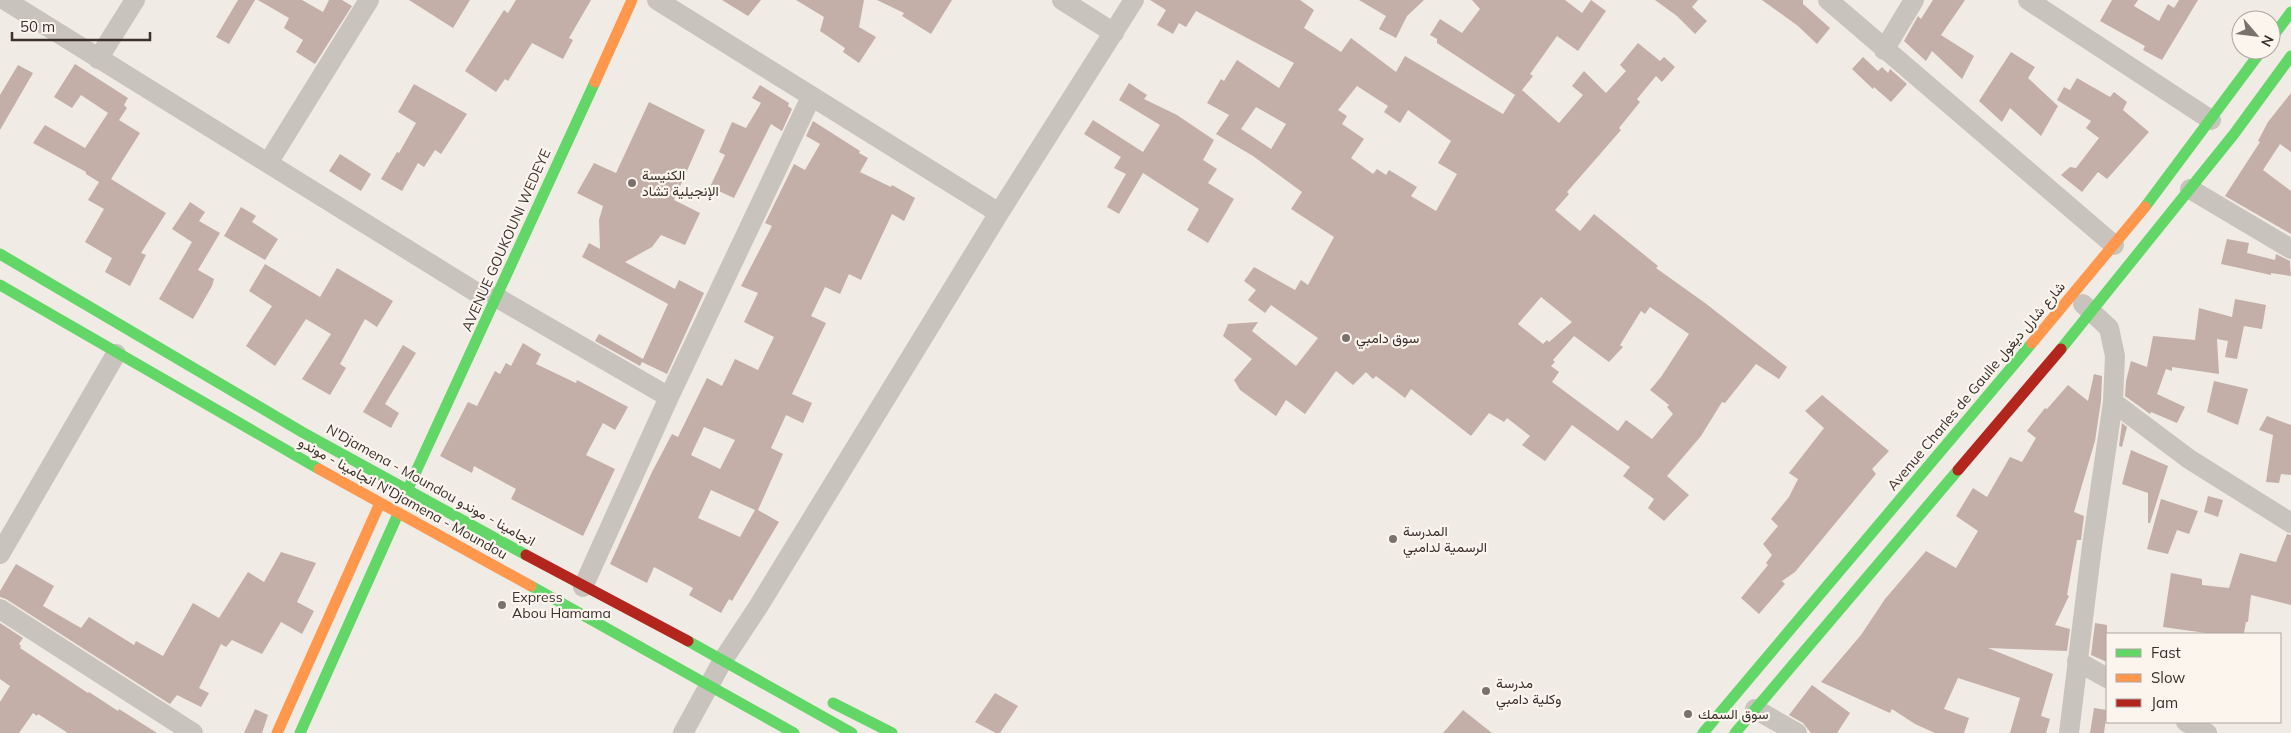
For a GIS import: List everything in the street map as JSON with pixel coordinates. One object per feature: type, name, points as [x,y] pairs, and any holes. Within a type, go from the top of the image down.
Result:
[{"type":"main road","name":"AVENUE GOUKOUNI WEDEYE","points":[[407,491],[484,295],[632,0]]},
{"type":"main road","points":[[2281,25],[2291,12]]},
{"type":"main road","name":"Avenue Charles de Gaulle شارع شارل ديغول","points":[[1702,733],[2093,312],[2234,134],[2291,56]]},
{"type":"main road","name":"Avenue Charles de Gaulle شارع شارل ديغول","points":[[1735,733],[2073,294],[2114,245],[2255,60]]},
{"type":"main road","name":"N'Djamena - Moundou انجامينا - موندو","points":[[0,254],[407,491],[583,587],[757,677],[852,733]]},
{"type":"main road","name":"انجامينا - موندو N'Djamena - Moundou","points":[[0,285],[116,354],[398,514],[561,602],[794,733]]},
{"type":"main road","points":[[391,482],[398,468]]},
{"type":"main road","points":[[277,733],[380,503]]},
{"type":"main road","points":[[300,733],[398,514]]},
{"type":"main road","points":[[757,677],[799,690]]},
{"type":"main road","points":[[824,699],[892,733]]},
{"type":"main road","points":[[759,714],[781,733]]},
{"type":"street","points":[[5,0],[484,295],[670,397]]},
{"type":"street","points":[[98,59],[135,0]]},
{"type":"street","points":[[268,163],[368,0]]},
{"type":"street","points":[[657,0],[999,213]]},
{"type":"street","points":[[1062,0],[1114,33]]},
{"type":"street","points":[[683,733],[710,687],[723,660],[999,213],[1134,0]]},
{"type":"street","points":[[1828,0],[1884,50],[2114,245]]},
{"type":"street","points":[[1884,50],[1914,0]]},
{"type":"street","points":[[2028,0],[2210,120]]},
{"type":"street","points":[[583,587],[811,97]]},
{"type":"street","points":[[2190,189],[2291,248]]},
{"type":"street","points":[[2068,733],[2113,402],[2115,356],[2109,328],[2073,294]]},
{"type":"street","points":[[0,554],[116,354]]},
{"type":"street","points":[[2113,402],[2196,464],[2291,523]]},
{"type":"street","points":[[0,609],[193,733]]},
{"type":"street","points":[[2077,661],[2106,677]]},
{"type":"street","points":[[1755,709],[1797,733]]},
{"type":"street","points":[[2188,723],[2207,733]]},
{"type":"building","points":[[238,0],[255,0],[229,44],[216,37]]},
{"type":"building","points":[[258,0],[302,0],[323,12],[329,0],[342,0],[352,6],[315,64],[296,52],[303,40],[284,28],[289,18]]},
{"type":"building","points":[[409,0],[470,0],[453,28]]},
{"type":"building","points":[[516,0],[591,0],[569,38],[573,40],[563,59],[532,43],[508,81],[505,79],[496,92],[465,71],[504,10],[508,13]]},
{"type":"building","points":[[722,0],[761,0],[748,16]]},
{"type":"building","points":[[796,0],[864,0],[859,27],[876,37],[859,63],[843,52],[845,48],[820,31],[824,17]]},
{"type":"building","points":[[877,0],[952,0],[931,34],[902,16],[904,13]]},
{"type":"building","points":[[1150,0],[1300,0],[1314,10],[1304,28],[1341,52],[1351,38],[1396,72],[1405,56],[1503,114],[1515,95],[1437,43],[1437,39],[1430,35],[1440,19],[1462,33],[1480,9],[1472,0],[1565,0],[1582,13],[1591,0],[1606,11],[1578,51],[1557,36],[1530,74],[1533,76],[1522,90],[1559,123],[1583,95],[1572,86],[1584,71],[1606,93],[1626,71],[1620,65],[1638,43],[1660,61],[1664,57],[1675,67],[1662,82],[1656,76],[1637,99],[1640,102],[1619,128],[1621,130],[1567,192],[1569,194],[1555,210],[1580,231],[1594,214],[1658,266],[1656,268],[1705,303],[1787,367],[1779,379],[1756,364],[1725,403],[1722,402],[1701,436],[1667,476],[1689,495],[1664,521],[1648,508],[1654,499],[1623,476],[1630,467],[1572,425],[1545,461],[1522,445],[1530,436],[1507,418],[1504,422],[1489,413],[1471,436],[1411,389],[1405,398],[1376,376],[1373,379],[1366,372],[1353,385],[1336,371],[1305,414],[1286,400],[1276,416],[1240,390],[1234,380],[1252,359],[1223,336],[1228,324],[1258,322],[1252,331],[1296,366],[1318,338],[1271,305],[1265,313],[1248,300],[1256,290],[1244,281],[1254,267],[1295,290],[1301,280],[1308,285],[1334,237],[1291,209],[1302,192],[1253,156],[1216,134],[1229,115],[1207,103],[1221,79],[1224,81],[1237,60],[1279,88],[1294,63],[1196,11],[1186,27],[1179,23],[1173,34],[1157,25],[1166,10]],"holes":[[[1357,86],[1388,106],[1384,112],[1400,123],[1408,110],[1451,141],[1438,163],[1457,174],[1436,211],[1411,196],[1417,187],[1389,170],[1386,175],[1377,169],[1373,174],[1351,158],[1364,139],[1342,124],[1347,116],[1338,110]],[[1256,107],[1286,124],[1271,149],[1241,129]],[[1541,297],[1572,322],[1549,342],[1547,340],[1543,344],[1518,324]],[[1650,307],[1689,334],[1661,377],[1650,390],[1669,405],[1667,407],[1673,414],[1652,439],[1626,420],[1618,431],[1552,382],[1559,372],[1551,366],[1555,362],[1553,360],[1574,336],[1609,362],[1623,347],[1620,345],[1641,311],[1645,314]]]},
{"type":"building","points":[[1359,0],[1424,0],[1407,16],[1396,38],[1379,29],[1386,16]]},
{"type":"building","points":[[1655,0],[1698,0],[1692,7],[1707,21],[1695,34],[1677,16]]},
{"type":"building","points":[[1762,0],[1803,0],[1803,4],[1830,28],[1817,44],[1798,26]]},
{"type":"building","points":[[1933,0],[1965,0],[1941,35],[1974,56],[1962,79],[1932,51],[1926,61],[1904,41],[1918,16],[1921,19]]},
{"type":"building","points":[[2112,0],[2138,0],[2134,6],[2159,21],[2168,4],[2174,8],[2179,0],[2198,0],[2162,60],[2143,50],[2145,46],[2100,21]]},
{"type":"building","points":[[2011,52],[2035,67],[2028,78],[2058,106],[2041,136],[2010,108],[2002,122],[1979,101]]},
{"type":"building","points":[[1863,57],[1878,71],[1882,67],[1888,73],[1890,69],[1907,84],[1891,102],[1874,87],[1873,89],[1852,69]]},
{"type":"building","points":[[75,64],[128,98],[124,105],[127,108],[119,120],[140,133],[111,179],[166,213],[141,253],[146,255],[130,286],[105,272],[112,258],[85,242],[104,209],[88,200],[99,182],[86,174],[86,172],[33,143],[45,125],[85,148],[108,113],[81,95],[72,108],[54,97]]},
{"type":"building","points":[[18,65],[33,73],[0,130],[0,95]]},
{"type":"building","points":[[2077,78],[2110,97],[2114,92],[2127,102],[2123,110],[2149,132],[2107,179],[2098,172],[2082,192],[2061,175],[2070,167],[2076,168],[2099,138],[2086,128],[2091,121],[2057,100],[2064,87],[2070,90]]},
{"type":"building","points":[[1129,83],[1147,95],[1144,99],[1177,115],[1214,140],[1203,160],[1217,169],[1208,183],[1234,199],[1208,243],[1187,230],[1199,209],[1143,173],[1119,214],[1107,207],[1126,174],[1114,168],[1121,157],[1084,134],[1093,120],[1143,152],[1160,125],[1119,100]]},
{"type":"building","points":[[414,84],[467,114],[441,154],[435,150],[424,167],[418,163],[402,191],[381,179],[416,123],[398,112]]},
{"type":"building","points":[[760,85],[789,103],[788,106],[792,109],[782,131],[771,124],[734,198],[710,187],[725,155],[719,152],[732,122],[746,128],[761,103],[752,98]]},
{"type":"building","points":[[2291,93],[2291,152],[2280,144],[2263,170],[2291,191],[2291,234],[2225,196],[2260,142],[2258,141],[2268,122]]},
{"type":"building","name":"الكنيسة الإنجيلية تشاد","points":[[649,102],[705,130],[674,200],[700,213],[685,245],[661,235],[652,247],[625,262],[675,289],[679,280],[704,293],[667,374],[642,362],[640,366],[595,341],[599,334],[643,359],[668,304],[582,257],[589,243],[600,249],[599,220],[603,206],[577,193],[594,163],[616,173]]},
{"type":"building","points":[[813,121],[868,158],[860,172],[891,187],[892,185],[915,198],[904,221],[892,214],[861,280],[849,274],[840,294],[825,287],[811,316],[826,323],[792,394],[812,403],[803,423],[786,415],[771,448],[783,454],[758,510],[779,522],[732,601],[729,599],[721,613],[689,595],[693,588],[654,567],[647,583],[610,564],[652,472],[672,434],[678,437],[707,378],[722,386],[735,359],[758,370],[774,337],[744,322],[758,293],[741,286],[772,226],[765,223],[794,164],[805,170],[820,144],[806,136]],"holes":[[[704,427],[735,440],[720,469],[691,455]],[[711,490],[755,510],[740,537],[698,518]]]},
{"type":"building","points":[[340,154],[371,174],[361,191],[329,171]]},
{"type":"building","points":[[190,202],[205,212],[199,221],[220,233],[198,270],[214,279],[193,319],[159,299],[192,242],[172,229]]},
{"type":"building","points":[[241,207],[256,216],[252,222],[278,239],[265,260],[224,236]]},
{"type":"building","points":[[2227,239],[2249,243],[2247,253],[2275,260],[2276,254],[2290,261],[2291,276],[2271,273],[2271,275],[2221,264]]},
{"type":"building","points":[[265,264],[320,297],[337,268],[393,301],[377,327],[365,319],[340,364],[346,368],[330,395],[302,379],[331,334],[306,319],[275,366],[246,346],[272,306],[249,291]]},
{"type":"building","points":[[2235,299],[2266,305],[2262,329],[2244,326],[2237,359],[2225,357],[2228,341],[2217,339],[2219,374],[2172,367],[2172,371],[2166,369],[2157,394],[2185,407],[2177,423],[2151,412],[2150,414],[2125,396],[2126,381],[2131,361],[2147,367],[2153,336],[2195,340],[2199,308],[2232,317]]},
{"type":"building","points":[[523,343],[541,354],[536,364],[576,383],[577,380],[628,407],[615,430],[603,423],[586,455],[615,469],[583,536],[511,499],[516,489],[474,466],[472,473],[440,456],[468,402],[477,406],[495,371],[500,374],[506,363],[511,366]]},
{"type":"building","points":[[403,345],[416,353],[385,404],[399,413],[391,428],[363,412]]},
{"type":"building","points":[[2094,374],[2102,376],[2101,401],[2095,441],[2074,512],[2084,516],[2081,540],[2077,540],[2067,595],[2069,596],[2055,625],[2070,629],[2067,651],[1988,648],[2053,674],[2041,716],[2050,719],[2046,733],[2010,733],[2020,698],[1958,678],[1944,709],[1969,718],[1964,733],[1935,733],[1915,724],[1892,709],[1890,713],[1821,682],[1861,635],[1885,599],[1926,551],[1956,568],[1978,531],[1956,516],[1973,488],[1987,497],[2010,457],[2022,462],[2036,438],[2027,431],[2045,408],[2047,409],[2068,385],[2088,401]]},
{"type":"building","points":[[2214,381],[2248,389],[2238,425],[2207,412]]},
{"type":"building","points":[[1822,395],[1889,451],[1872,469],[1876,474],[1795,572],[1782,581],[1785,584],[1759,614],[1741,598],[1768,565],[1766,563],[1772,555],[1763,544],[1778,526],[1771,519],[1789,497],[1798,479],[1789,473],[1824,428],[1805,411]]},
{"type":"building","points":[[2267,416],[2291,425],[2291,475],[2281,474],[2279,483],[2266,482],[2273,435],[2259,430]]},
{"type":"building","points":[[2122,423],[2127,427],[2122,447],[2119,446]]},
{"type":"building","points":[[2131,450],[2168,466],[2150,523],[2148,523],[2148,493],[2122,484]]},
{"type":"building","points":[[2208,496],[2223,500],[2218,517],[2204,512]]},
{"type":"building","points":[[2161,499],[2198,511],[2189,534],[2177,530],[2168,554],[2147,549]]},
{"type":"building","points":[[2287,534],[2291,535],[2291,605],[2251,595],[2248,622],[2246,622],[2244,633],[2206,633],[2163,627],[2171,573],[2202,579],[2202,585],[2229,588],[2240,553],[2276,562]]},
{"type":"building","points":[[281,552],[316,563],[297,602],[314,611],[302,634],[281,622],[262,654],[232,640],[226,647],[221,644],[199,688],[209,693],[201,707],[177,695],[170,704],[6,599],[0,597],[0,591],[16,564],[54,586],[43,606],[81,628],[89,617],[134,645],[136,641],[163,656],[193,603],[219,618],[248,572],[264,582]]},
{"type":"building","points":[[0,623],[23,638],[19,644],[20,648],[88,693],[118,711],[119,709],[157,733],[68,733],[38,714],[37,716],[33,713],[19,733],[0,733],[0,702],[10,686],[0,679]]},
{"type":"building","points":[[2095,623],[2107,625],[2106,662],[2091,655]]},
{"type":"building","points":[[1812,685],[1850,713],[1837,733],[1811,733],[1803,723],[1789,715]]},
{"type":"building","points":[[995,693],[1018,706],[1000,733],[996,733],[975,722]]},
{"type":"building","points":[[2094,708],[2106,710],[2104,733],[2090,733]]},
{"type":"building","points":[[255,709],[268,715],[262,733],[244,733]]},
{"type":"building","points":[[1463,710],[1492,733],[1443,733]]},
{"type":"traffic: fast","points":[[2281,26],[2291,12]]},
{"type":"traffic: fast","points":[[2061,349],[2234,134],[2291,56]]},
{"type":"traffic: fast","points":[[2145,207],[2255,60]]},
{"type":"traffic: fast","points":[[407,491],[595,82]]},
{"type":"traffic: fast","points":[[0,254],[302,432],[526,555]]},
{"type":"traffic: fast","points":[[0,285],[319,469]]},
{"type":"traffic: fast","points":[[1703,733],[2032,343]]},
{"type":"traffic: fast","points":[[1735,733],[1958,470]]},
{"type":"traffic: fast","points":[[300,733],[398,514]]},
{"type":"traffic: fast","points":[[531,586],[794,733]]},
{"type":"traffic: fast","points":[[688,641],[852,733]]},
{"type":"traffic: fast","points":[[833,703],[892,733]]},
{"type":"traffic: slow","points":[[595,82],[632,0]]},
{"type":"traffic: slow","points":[[2032,343],[2145,207]]},
{"type":"traffic: slow","points":[[319,469],[531,586]]},
{"type":"traffic: slow","points":[[277,733],[380,503]]},
{"type":"traffic: jam","points":[[1958,470],[2061,349]]},
{"type":"traffic: jam","points":[[526,555],[688,641]]},
{"type":"place","name":"الكنيسة الإنجيلية تشاد","points":[[632,183]]},
{"type":"place","name":"سوق دامبي","points":[[1346,338]]},
{"type":"place","name":"المدرسة الرسمية لدامبي","points":[[1393,539]]},
{"type":"place","name":"Express Abou Hamama","points":[[502,605]]},
{"type":"place","name":"مدرسة وكلية دامبي","points":[[1486,691]]},
{"type":"place","name":"سوق السمك","points":[[1688,714]]}]
